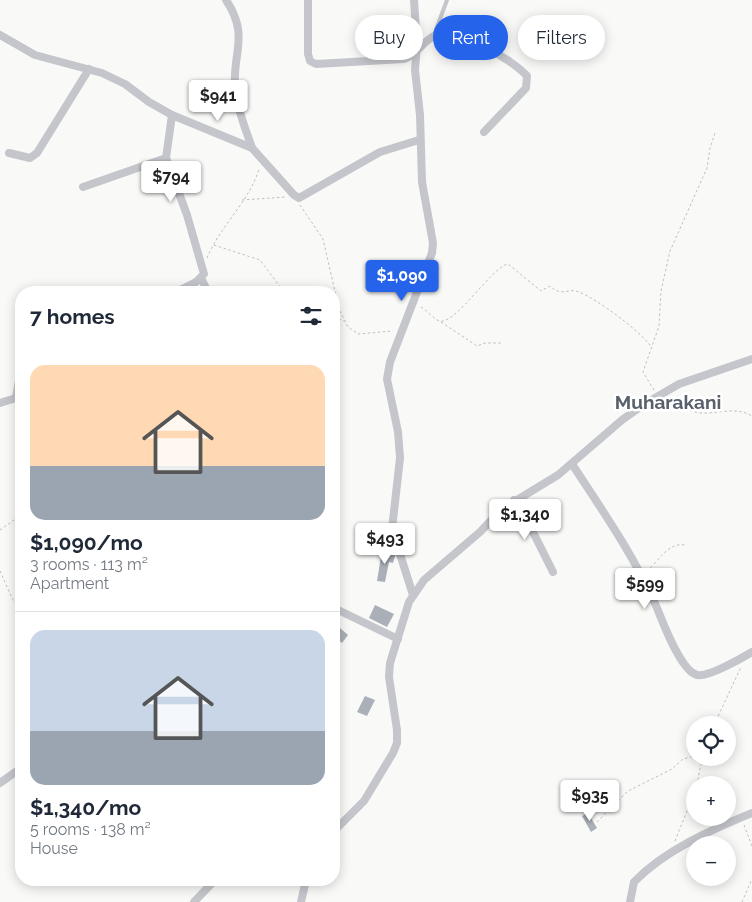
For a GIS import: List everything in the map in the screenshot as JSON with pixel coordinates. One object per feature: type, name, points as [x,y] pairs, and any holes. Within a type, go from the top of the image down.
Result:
[{"type":"street","points":[[226,0],[236,18],[239,31],[235,90],[252,148]]},
{"type":"street","points":[[308,0],[308,54],[312,62],[358,60]]},
{"type":"street","points":[[414,0],[415,15]]},
{"type":"street","points":[[0,35],[35,55],[89,69],[125,84],[149,102],[172,115],[252,148],[260,154],[297,198],[380,152],[420,140]]},
{"type":"street","points":[[423,46],[433,37]]},
{"type":"street","points":[[413,594],[392,529],[400,458],[387,372],[401,331],[429,264],[432,243],[422,182],[416,60]]},
{"type":"street","points":[[484,132],[526,88],[527,76],[519,68],[505,60]]},
{"type":"street","points":[[9,153],[30,158],[37,154],[89,69]]},
{"type":"street","points":[[172,115],[166,158],[179,190],[206,286]]},
{"type":"street","points":[[83,187],[166,158]]},
{"type":"street","points":[[185,286],[202,274]]},
{"type":"street","points":[[340,825],[364,801],[397,743],[397,730],[388,677],[390,663],[413,594],[424,580],[514,500],[540,488],[572,464],[622,420],[660,395],[702,375],[752,359]]},
{"type":"street","points":[[0,402],[15,398]]},
{"type":"street","points":[[572,464],[640,575],[671,639],[692,673],[699,676],[712,672],[750,653]]},
{"type":"street","points":[[514,500],[530,526],[553,572]]},
{"type":"street","points":[[340,611],[398,640]]},
{"type":"street","points":[[0,783],[15,772]]},
{"type":"street","points":[[630,902],[634,882],[669,855],[752,813]]},
{"type":"street","points":[[194,902],[209,886]]},
{"type":"street","points":[[301,902],[305,886]]},
{"type":"lane","points":[[442,15],[447,0]]},
{"type":"path","points":[[715,134],[710,148],[708,168],[670,251],[661,291],[659,326],[643,372],[649,384],[660,395],[685,409],[699,413],[732,410],[745,412],[752,416]]},
{"type":"path","points":[[202,274],[213,245],[256,176],[260,154]]},
{"type":"path","points":[[242,200],[266,197],[297,198],[323,239],[333,286]]},
{"type":"path","points":[[213,245],[260,260],[280,286]]},
{"type":"path","points":[[441,322],[452,316],[500,268],[508,264],[541,291],[550,286],[560,292],[580,292],[629,325],[652,348]]},
{"type":"path","points":[[413,304],[477,346],[485,343],[502,343]]},
{"type":"path","points":[[340,311],[352,331],[358,334],[401,331]]},
{"type":"path","points":[[340,319],[345,321]]},
{"type":"path","points":[[0,530],[15,519]]},
{"type":"path","points":[[640,575],[648,571],[675,545],[685,546]]},
{"type":"path","points":[[0,571],[15,603]]},
{"type":"path","points":[[718,716],[750,653]]},
{"type":"path","points":[[597,822],[628,791],[672,769],[686,758]]},
{"type":"path","points":[[669,855],[686,817]]},
{"type":"path","points":[[740,818],[752,846]]},
{"type":"path","points":[[742,902],[752,878]]},
{"type":"building","points":[[382,550],[394,553],[395,556],[393,563],[389,562],[385,582],[377,581]]},
{"type":"building","points":[[375,605],[394,614],[387,627],[369,618]]},
{"type":"building","points":[[340,628],[348,635],[342,643],[340,642]]},
{"type":"building","points":[[365,696],[375,700],[367,716],[357,712]]},
{"type":"building","points":[[588,813],[597,828],[591,832],[582,816]]},
{"type":"district","name":"Muharakani","points":[[668,402]]}]
